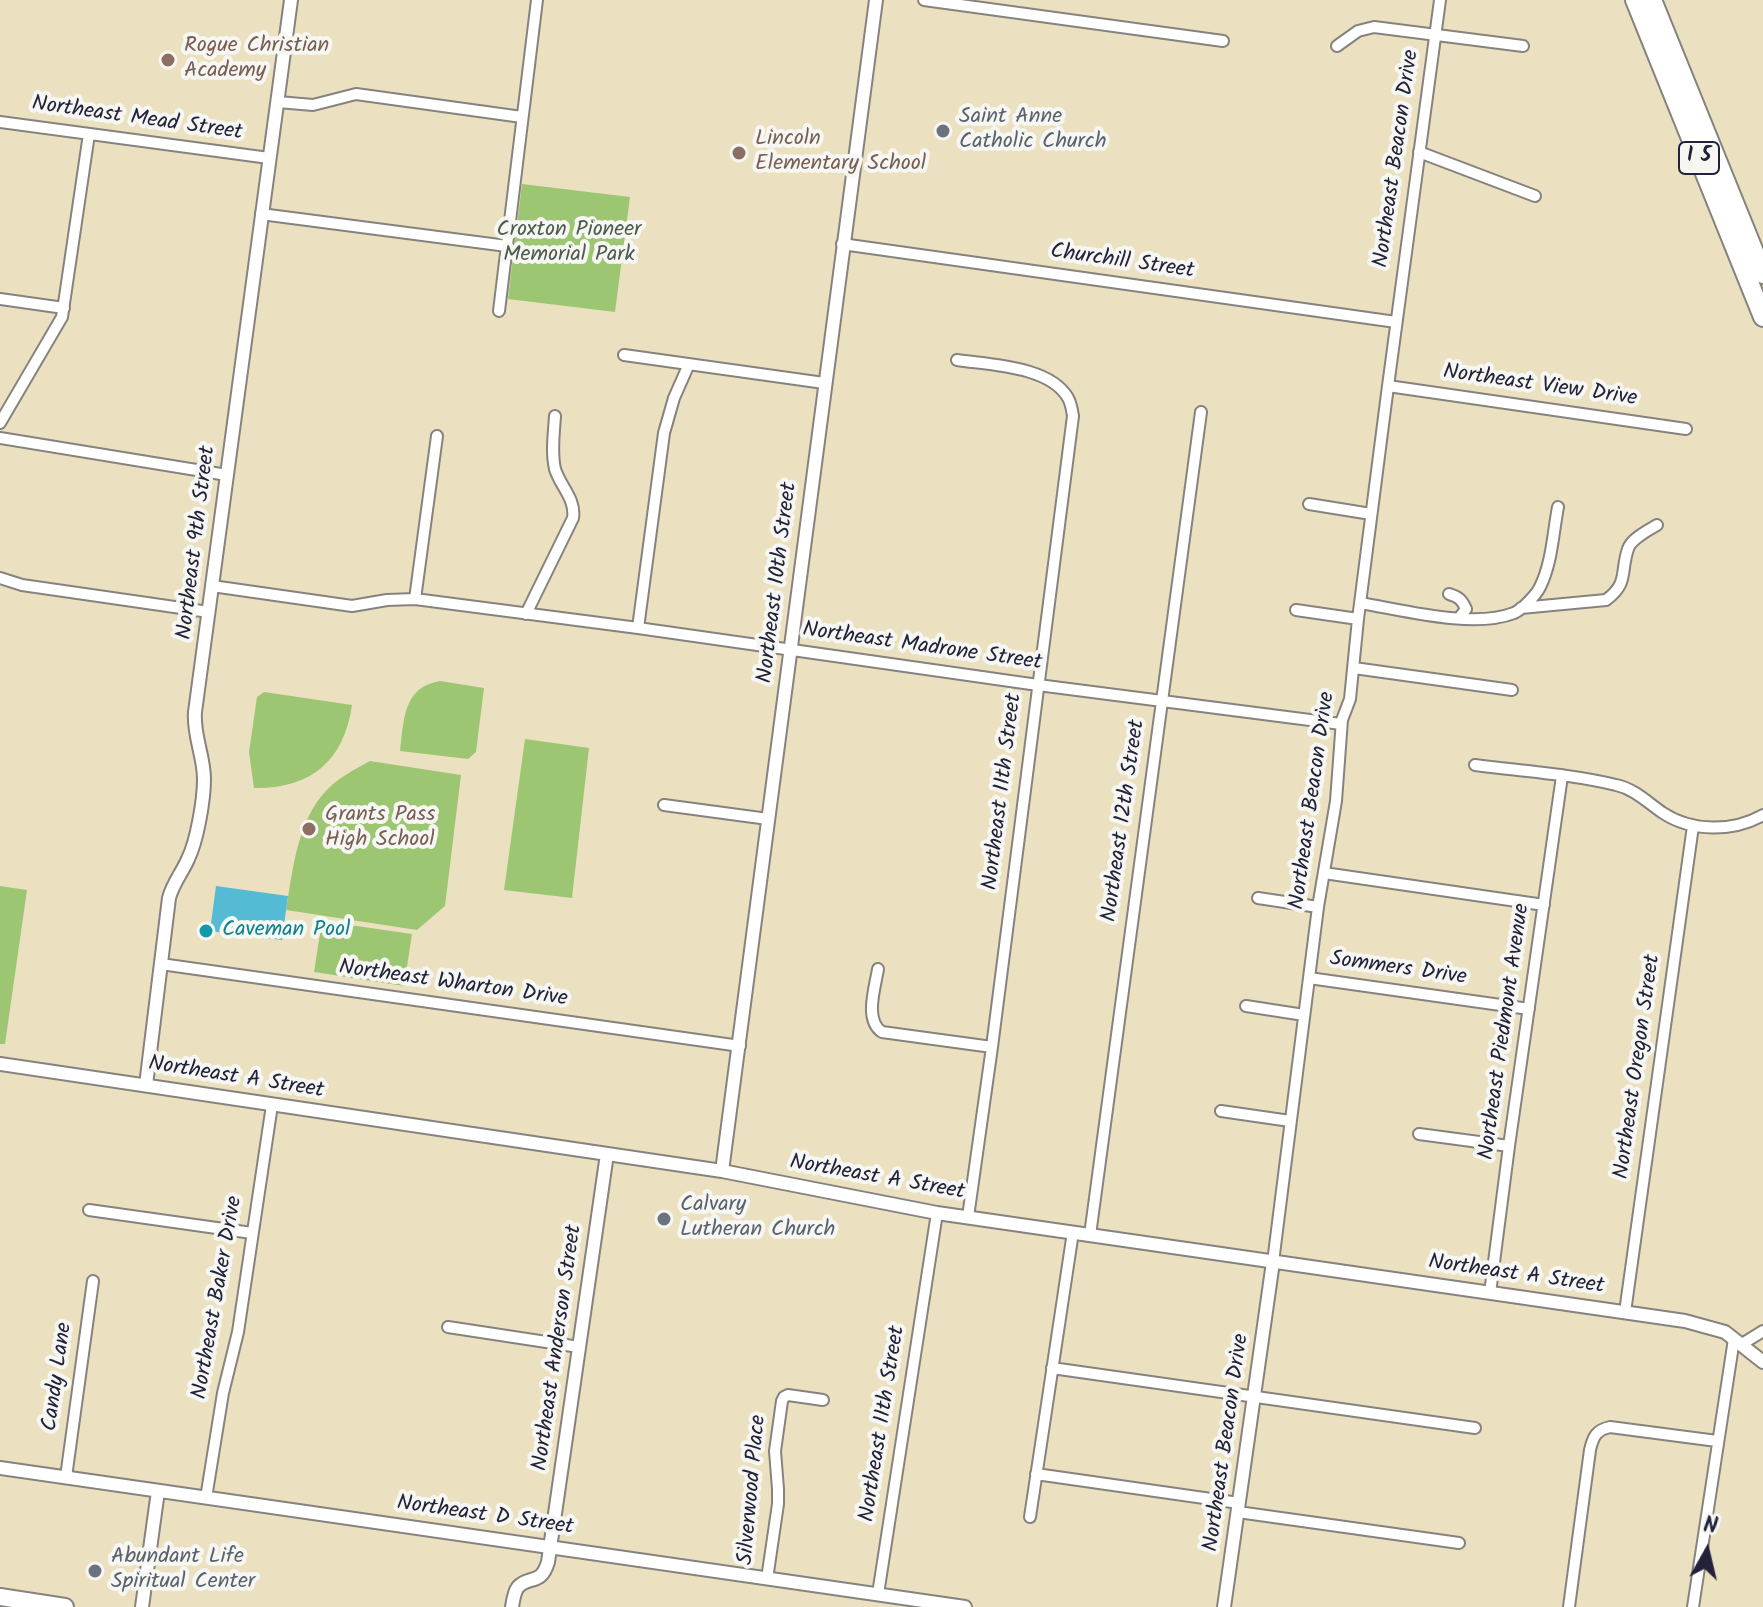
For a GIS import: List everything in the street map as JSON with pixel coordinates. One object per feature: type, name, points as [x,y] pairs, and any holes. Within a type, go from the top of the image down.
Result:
[{"type":"highway","name":"I 5","points":[[1635,0],[1763,317]]},
{"type":"highway","name":"I 5","points":[[1652,0],[1763,274]]},
{"type":"main road","points":[[0,1597],[65,1607]]},
{"type":"street","name":"Northeast 9th Street","points":[[146,1085],[169,898],[195,841],[203,789],[203,769],[194,725],[291,0]]},
{"type":"street","points":[[499,311],[537,0]]},
{"type":"street","name":"Northeast 10th Street","points":[[722,1171],[876,0]]},
{"type":"street","points":[[924,0],[1223,41]]},
{"type":"street","name":"Northeast Beacon Drive","points":[[1224,1607],[1255,1397],[1318,907],[1336,801],[1341,724],[1350,699],[1371,514],[1440,0]]},
{"type":"street","points":[[1337,46],[1358,31],[1374,27],[1523,46]]},
{"type":"street","points":[[278,102],[313,105],[356,94],[522,117]]},
{"type":"street","name":"Northeast Mead Street","points":[[0,122],[269,158]]},
{"type":"street","points":[[0,423],[58,327],[64,308],[89,134]]},
{"type":"street","points":[[1419,152],[1535,196]]},
{"type":"street","points":[[261,214],[507,246]]},
{"type":"street","name":"Churchill Street","points":[[842,244],[1396,322]]},
{"type":"street","points":[[0,299],[64,308]]},
{"type":"street","points":[[624,355],[824,383]]},
{"type":"street","name":"Northeast 11th Street","points":[[957,360],[1043,376],[1067,397],[1073,428],[968,1217]]},
{"type":"street","points":[[638,628],[664,433],[674,398],[689,364]]},
{"type":"street","name":"Northeast View Drive","points":[[1388,386],[1686,429]]},
{"type":"street","name":"Northeast 12th Street","points":[[1090,1235],[1201,412]]},
{"type":"street","points":[[526,614],[573,518],[571,500],[556,472],[553,454],[555,416]]},
{"type":"street","points":[[415,599],[437,436]]},
{"type":"street","points":[[0,438],[227,475]]},
{"type":"street","points":[[1309,504],[1371,514]]},
{"type":"street","points":[[1360,603],[1468,619],[1517,612],[1539,590],[1558,507]]},
{"type":"street","points":[[1521,608],[1606,600],[1621,586],[1628,547],[1657,525]]},
{"type":"street","points":[[0,578],[22,585],[209,612]]},
{"type":"street","name":"Northeast Madrone Street","points":[[212,586],[352,606],[415,599],[1341,724]]},
{"type":"street","points":[[1449,594],[1458,597],[1466,609],[1459,618]]},
{"type":"street","points":[[1296,610],[1358,619]]},
{"type":"street","points":[[1354,668],[1512,690]]},
{"type":"street","points":[[1475,765],[1624,787],[1665,815],[1693,826],[1737,825],[1763,815]]},
{"type":"street","name":"Northeast Piedmont Avenue","points":[[1490,1293],[1562,776]]},
{"type":"street","points":[[664,805],[768,819]]},
{"type":"street","name":"Northeast Oregon Street","points":[[1625,1312],[1693,826]]},
{"type":"street","points":[[1324,873],[1544,905]]},
{"type":"street","points":[[1258,898],[1318,907]]},
{"type":"street","name":"Northeast Wharton Drive","points":[[161,964],[740,1046]]},
{"type":"street","points":[[878,969],[872,1018],[875,1027],[882,1032],[992,1047]]},
{"type":"street","name":"Sommers Drive","points":[[1309,978],[1529,1009]]},
{"type":"street","points":[[1246,1006],[1304,1015]]},
{"type":"street","name":"Northeast A Street","points":[[0,1064],[722,1171],[937,1213],[1685,1321],[1715,1328],[1738,1341],[1763,1362]]},
{"type":"street","name":"Northeast Baker Drive","points":[[206,1498],[218,1418],[238,1332],[272,1105]]},
{"type":"street","points":[[1221,1111],[1290,1121]]},
{"type":"street","points":[[1419,1134],[1509,1146]]},
{"type":"street","name":"Northeast Anderson Street","points":[[551,1547],[607,1154]]},
{"type":"street","points":[[89,1210],[252,1233]]},
{"type":"street","name":"Northeast 11th Street","points":[[878,1594],[937,1213]]},
{"type":"street","points":[[1030,1517],[1073,1232]]},
{"type":"street","name":"Candy Lane","points":[[66,1477],[93,1281]]},
{"type":"street","points":[[448,1327],[579,1347]]},
{"type":"street","points":[[1693,1607],[1717,1441],[1738,1341],[1763,1331]]},
{"type":"street","points":[[1052,1368],[1475,1428]]},
{"type":"street","name":"Silverwood Place","points":[[767,1579],[778,1504],[775,1451],[782,1401],[788,1395],[823,1400]]},
{"type":"street","points":[[1569,1607],[1590,1450],[1596,1433],[1610,1427],[1717,1441]]},
{"type":"street","name":"Northeast D Street","points":[[0,1468],[965,1607]]},
{"type":"street","points":[[1036,1474],[1459,1543]]},
{"type":"street","points":[[142,1607],[158,1491]]},
{"type":"street","points":[[512,1607],[516,1589],[537,1578],[546,1569],[551,1547]]},
{"type":"green space","name":"Croxton Pioneer Memorial Park","points":[[522,184],[630,197],[615,312],[508,299]]},
{"type":"green space","points":[[440,681],[484,688],[476,752],[468,759],[400,751],[405,717],[412,698],[428,684]]},
{"type":"green space","points":[[264,692],[352,705],[341,742],[321,768],[292,783],[254,788],[249,752],[257,697]]},
{"type":"green space","points":[[525,739],[589,748],[572,898],[504,890]]},
{"type":"green space","points":[[370,761],[461,775],[445,906],[417,930],[286,910],[299,842],[312,810],[333,784]]},
{"type":"green space","points":[[0,886],[27,890],[5,1044],[0,1044]]},
{"type":"green space","points":[[322,921],[412,934],[404,986],[314,972]]},
{"type":"water","points":[[216,886],[288,896],[282,940],[210,931]]},
{"type":"place","name":"Rogue Christian Academy","points":[[168,60]]},
{"type":"place","name":"Saint Anne Catholic Church","points":[[943,131]]},
{"type":"place","name":"Lincoln Elementary School","points":[[739,153]]},
{"type":"place","name":"Grants Pass High School","points":[[309,829]]},
{"type":"place","name":"Caveman Pool","points":[[206,931]]},
{"type":"place","name":"Calvary Lutheran Church","points":[[664,1219]]},
{"type":"place","name":"Abundant Life Spiritual Center","points":[[95,1571]]}]
